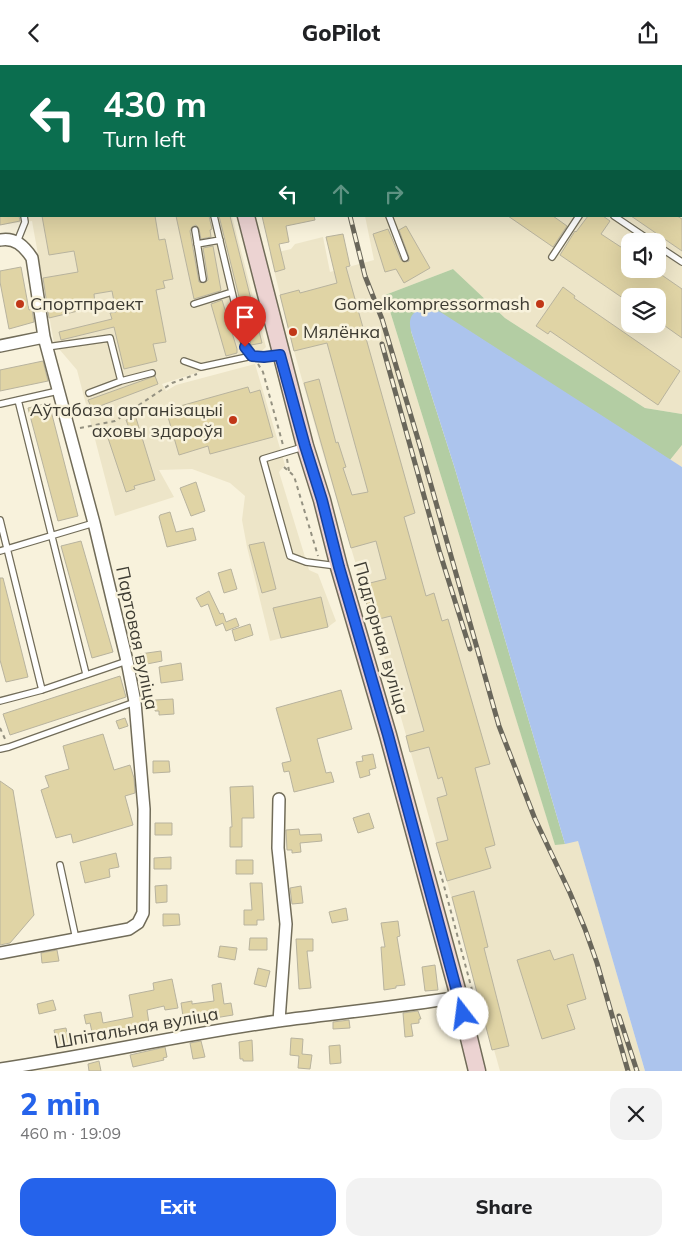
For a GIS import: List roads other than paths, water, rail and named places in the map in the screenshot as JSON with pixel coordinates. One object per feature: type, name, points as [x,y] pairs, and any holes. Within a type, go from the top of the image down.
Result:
[{"type":"street","name":"Падгорная вуліца","points":[[246,217],[280,355],[390,745],[459,997],[477,1071]]},
{"type":"street","name":"Партовая вуліца","points":[[0,953],[129,929],[138,923],[143,913],[144,809],[135,702],[127,661],[94,523],[45,342],[32,258],[26,250],[8,240]]},
{"type":"street","points":[[0,346],[45,342]]},
{"type":"street","points":[[279,799],[278,847],[286,923],[279,1021]]},
{"type":"street","name":"Шпітальная вуліца","points":[[0,1069],[39,1067],[113,1048],[279,1021],[403,1007],[459,997]]},
{"type":"lane","points":[[8,240],[25,222],[24,217]]},
{"type":"lane","points":[[214,217],[245,347],[254,358]]},
{"type":"lane","points":[[389,217],[405,258]]},
{"type":"lane","points":[[552,257],[578,217]]},
{"type":"lane","points":[[615,217],[639,233]]},
{"type":"lane","points":[[195,230],[203,279]]},
{"type":"lane","points":[[197,244],[220,240]]},
{"type":"lane","points":[[666,252],[682,263]]},
{"type":"lane","points":[[194,304],[232,292]]},
{"type":"lane","points":[[45,342],[110,338],[121,381]]},
{"type":"lane","points":[[184,361],[201,367],[280,355]]},
{"type":"lane","points":[[89,393],[121,381],[152,373]]},
{"type":"lane","points":[[0,403],[58,391]]},
{"type":"lane","points":[[18,400],[86,675]]},
{"type":"lane","points":[[305,446],[263,459],[290,556],[306,562],[339,567]]},
{"type":"lane","points":[[0,520],[42,690]]},
{"type":"lane","points":[[0,551],[94,523]]},
{"type":"lane","points":[[0,701],[42,690],[127,661]]},
{"type":"lane","points":[[0,749],[135,702]]},
{"type":"lane","points":[[60,865],[76,939]]},
{"type":"water","points":[[423,308],[442,313],[682,467],[682,1071],[645,1071],[578,841],[565,844],[455,469],[411,331],[411,317]]},
{"type":"railway","points":[[350,217],[365,276],[382,319],[420,446],[499,726],[535,819],[585,929],[597,963],[628,1071]]},
{"type":"railway","points":[[382,344],[439,550],[470,649]]},
{"type":"railway","points":[[619,1016],[637,1071]]},
{"type":"place","name":"Спортпраект","points":[[20,304]]},
{"type":"place","name":"Gomelkompressormash","points":[[540,304]]},
{"type":"place","name":"Мялёнка","points":[[293,332]]},
{"type":"place","name":"Аўтабаза арганізацыі аховы здароўя","points":[[233,420]]}]
